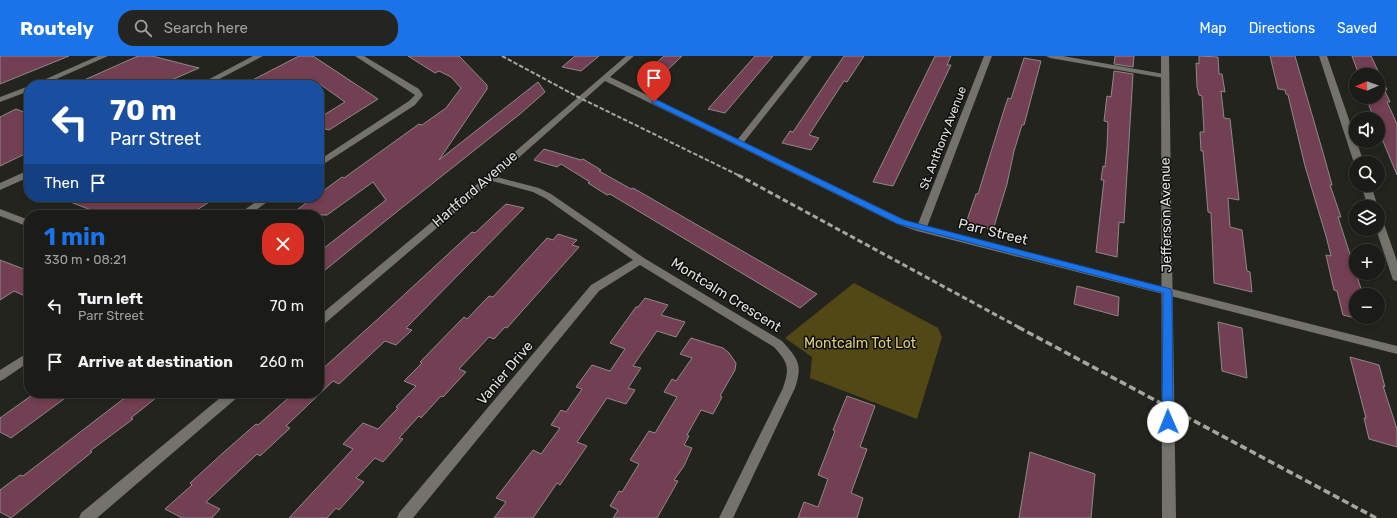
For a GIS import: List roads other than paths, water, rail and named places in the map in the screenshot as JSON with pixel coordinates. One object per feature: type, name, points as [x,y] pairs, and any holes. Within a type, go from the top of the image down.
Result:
[{"type":"street","points":[[48,80],[104,56]]},
{"type":"street","points":[[212,80],[259,56]]},
{"type":"street","points":[[324,161],[412,103],[419,95],[416,91],[360,56]]},
{"type":"street","name":"Hartford Avenue","points":[[324,318],[490,178],[630,56]]},
{"type":"street","points":[[739,143],[808,56]]},
{"type":"street","name":"St. Anthony Avenue","points":[[921,229],[988,56]]},
{"type":"street","points":[[1050,56],[1164,76]]},
{"type":"street","name":"Jefferson Avenue","points":[[1165,56],[1169,518]]},
{"type":"street","points":[[1323,56],[1357,156]]},
{"type":"street","name":"Parr Street","points":[[605,78],[901,222],[921,229],[1397,350]]},
{"type":"street","points":[[0,100],[24,90]]},
{"type":"street","points":[[0,187],[24,175]]},
{"type":"street","name":"Montcalm Crescent","points":[[490,178],[536,190],[548,196],[640,260],[778,344],[792,360],[795,371],[789,388],[726,518]]},
{"type":"street","points":[[250,210],[262,202]]},
{"type":"street","points":[[0,212],[24,222]]},
{"type":"street","points":[[1383,236],[1397,277]]},
{"type":"street","name":"Vanier Drive","points":[[404,518],[595,288],[640,260]]},
{"type":"street","points":[[0,376],[24,359]]},
{"type":"street","points":[[86,518],[228,398]]},
{"type":"railway","points":[[502,56],[580,98],[738,175]]},
{"type":"railway","points":[[738,175],[1020,328]]},
{"type":"railway","points":[[1018,327],[1376,518]]},
{"type":"park label","name":"Montcalm Tot Lot","points":[[860,343]]}]
